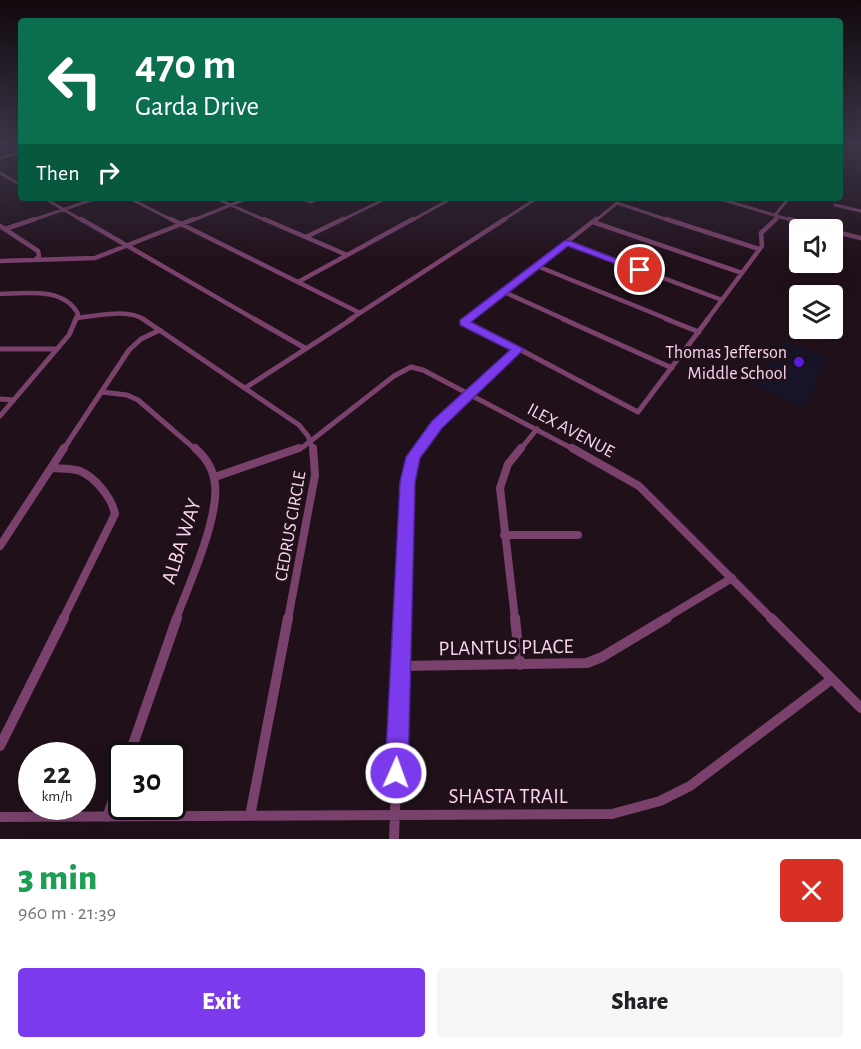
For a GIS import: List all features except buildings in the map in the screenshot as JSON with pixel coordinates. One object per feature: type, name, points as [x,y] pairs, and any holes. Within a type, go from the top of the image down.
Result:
[{"type":"street","points":[[49,201],[305,348]]},
{"type":"street","points":[[2,227],[88,201]]},
{"type":"street","points":[[135,201],[360,313]]},
{"type":"street","points":[[222,201],[347,255]]},
{"type":"street","points":[[0,261],[92,259],[241,201]]},
{"type":"street","points":[[306,237],[381,201]]},
{"type":"street","points":[[298,282],[446,201]]},
{"type":"street","points":[[245,388],[532,201]]},
{"type":"street","points":[[727,201],[789,219]]},
{"type":"street","points":[[775,215],[787,201]]},
{"type":"street","points":[[759,249],[617,203],[463,323],[638,412],[759,249],[763,243],[761,233],[778,217],[775,215]]},
{"type":"street","points":[[836,205],[861,211]]},
{"type":"street","points":[[592,222],[742,273]]},
{"type":"street","points":[[2,227],[38,251],[39,256],[35,261]]},
{"type":"street","points":[[843,234],[861,238]]},
{"type":"street","points":[[567,243],[722,300]]},
{"type":"street","points":[[537,266],[699,332]]},
{"type":"street","points":[[504,292],[672,368]]},
{"type":"street","points":[[0,294],[44,294],[62,298],[77,309],[77,318],[72,329],[0,416]]},
{"type":"street","points":[[77,318],[130,315],[141,317],[299,425],[306,432],[310,441]]},
{"type":"street","points":[[0,546],[131,347],[141,339],[160,330]]},
{"type":"street","points":[[0,349],[56,349]]},
{"type":"street","points":[[394,839],[408,473],[413,457],[428,434],[518,349]]},
{"type":"street","name":"ILEX AVENUE","points":[[215,477],[303,447],[406,368],[413,367],[423,370],[621,474],[639,486],[861,708]]},
{"type":"street","name":"ALBA WAY","points":[[102,392],[127,394],[138,400],[201,453],[213,469],[217,492],[210,520],[134,742]]},
{"type":"street","points":[[0,399],[14,400]]},
{"type":"street","points":[[520,665],[500,496],[504,473],[517,452],[537,429]]},
{"type":"street","name":"CEDRUS CIRCLE","points":[[250,816],[314,484],[316,462],[310,441]]},
{"type":"street","points":[[0,747],[115,514],[112,501],[85,474],[77,470],[51,468]]},
{"type":"street","points":[[504,534],[578,535]]},
{"type":"street","name":"PLANTUS PLACE","points":[[400,666],[580,665],[596,660],[732,578]]},
{"type":"street","name":"SHASTA TRAIL","points":[[186,816],[612,814],[642,807],[690,786],[832,679]]},
{"type":"street","name":"SHASTA TRAIL","points":[[0,817],[108,817]]},
{"type":"shaded area","points":[[782,341],[827,357],[805,407],[756,387]]},
{"type":"place","name":"Thomas Jefferson Middle School","points":[[799,362]]},
{"type":"route","points":[[396,773],[408,473],[413,457],[428,434],[518,349],[463,323],[567,243],[640,270]]}]
